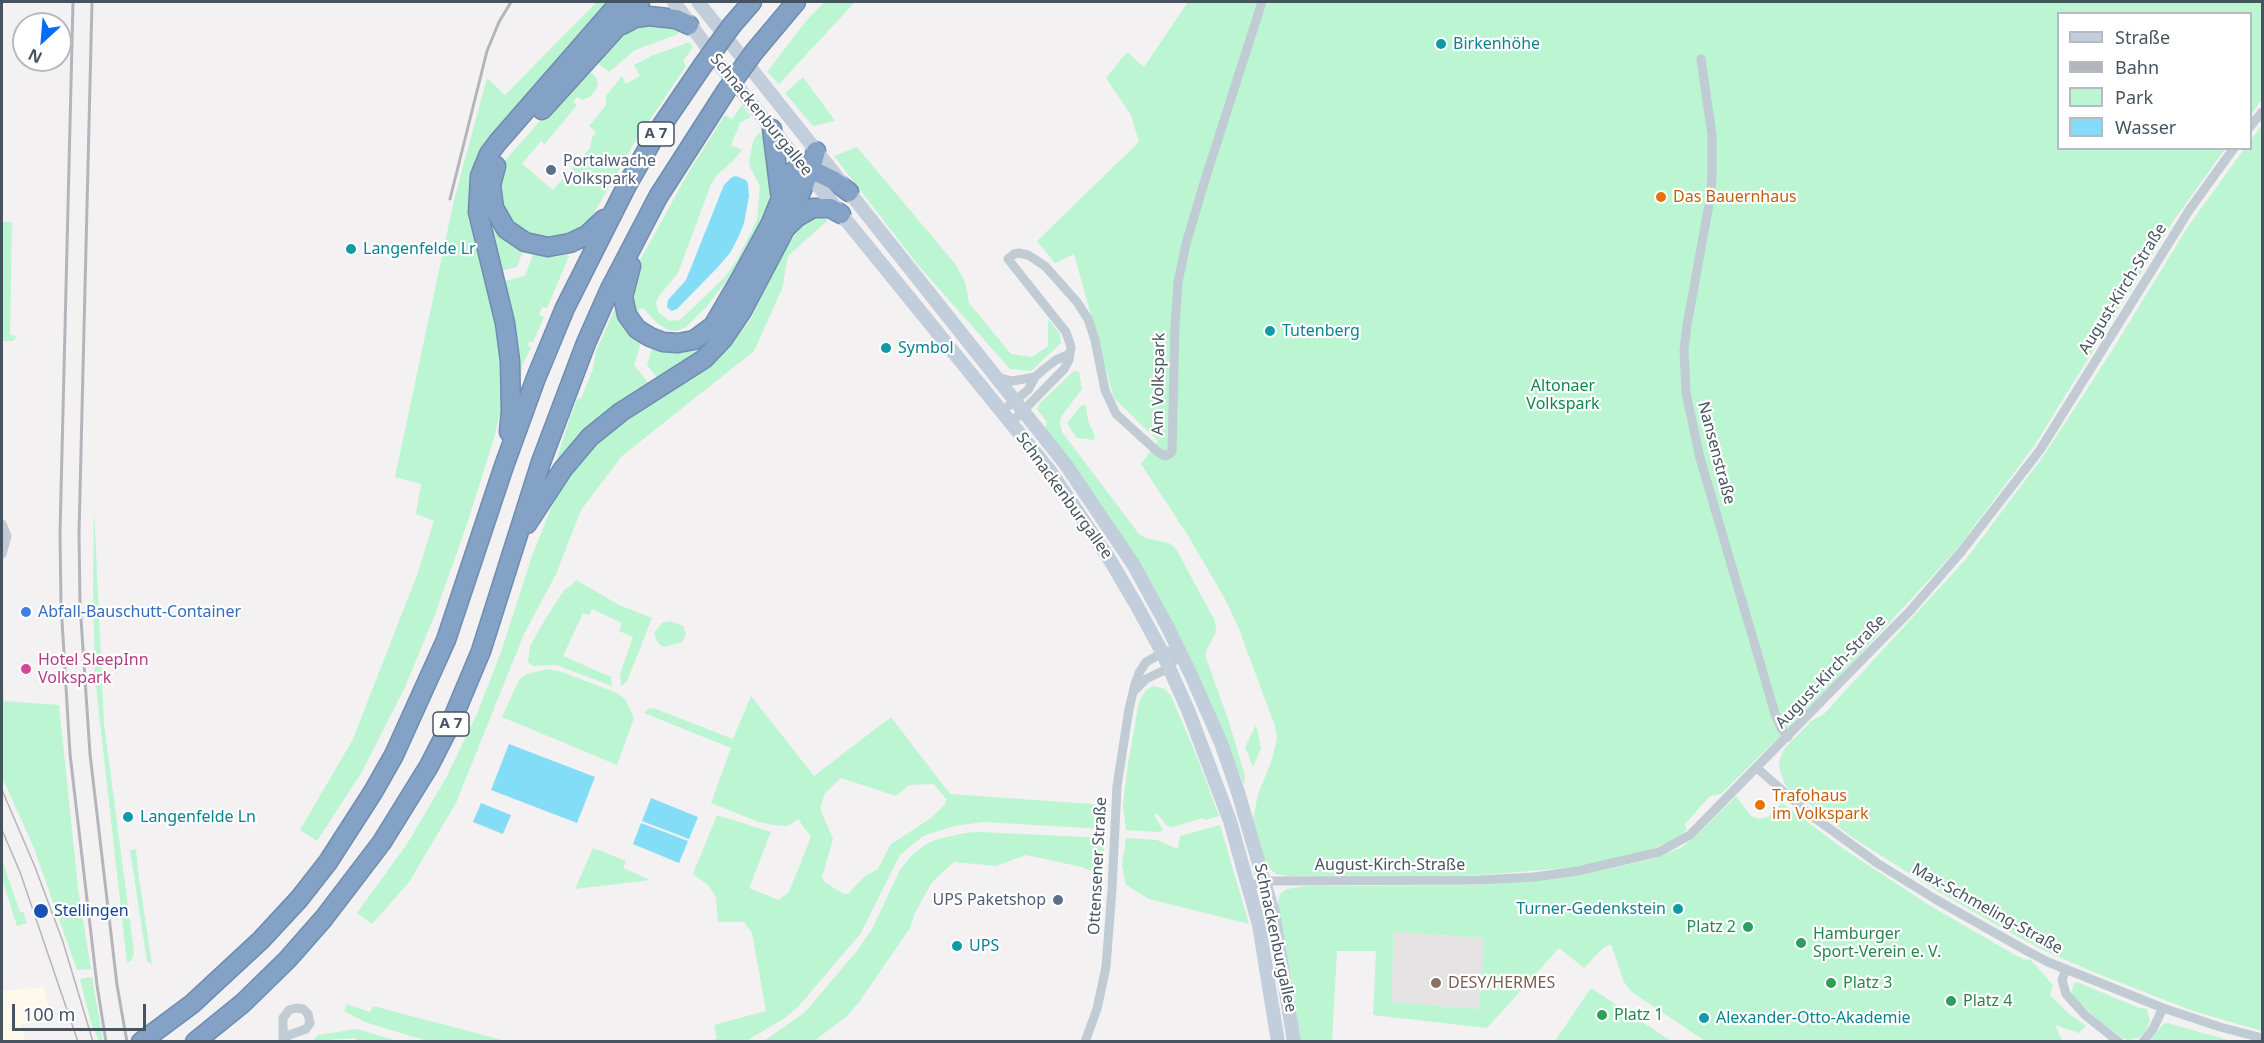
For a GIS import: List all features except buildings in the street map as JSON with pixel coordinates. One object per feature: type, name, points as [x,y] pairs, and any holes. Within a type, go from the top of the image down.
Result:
[{"type":"highway","points":[[504,466],[511,411],[510,361],[505,323],[478,212],[480,176],[489,154],[498,142],[620,2]]},
{"type":"highway","points":[[616,207],[586,235],[578,239],[558,246],[537,246],[515,236],[499,219],[494,208],[491,185],[497,163],[503,154],[640,2]]},
{"type":"highway","name":"A 7","points":[[141,1041],[192,1004],[238,964],[299,899],[328,862],[373,792],[427,685],[446,640],[504,466],[536,378],[565,308],[656,134],[703,64],[752,2]]},
{"type":"highway","name":"A 7","points":[[195,1041],[243,1003],[288,959],[354,882],[401,812],[450,725],[482,651],[541,462],[585,343],[648,215],[726,91],[754,52],[796,2]]},
{"type":"highway","points":[[613,31],[635,18],[649,16],[676,19],[689,25]]},
{"type":"highway","points":[[772,129],[780,180],[780,198]]},
{"type":"highway","points":[[810,165],[849,192]]},
{"type":"highway","points":[[648,215],[626,280],[624,305],[632,322],[650,338],[670,344],[686,342],[701,336],[718,318],[765,235],[791,172],[810,165]]},
{"type":"highway","points":[[512,549],[563,469],[590,437],[621,412],[695,365],[717,347],[742,311],[784,229],[810,165]]},
{"type":"highway","points":[[784,229],[797,216],[813,208],[830,208],[841,213]]},
{"type":"main road","name":"Schnackenburgallee","points":[[674,2],[689,25],[772,129],[810,165]]},
{"type":"main road","name":"Schnackenburgallee","points":[[698,2],[841,213],[1050,471],[1093,534],[1137,606],[1162,652],[1217,783],[1259,925],[1278,1041]]},
{"type":"main road","name":"Schnackenburgallee","points":[[849,192],[1066,465],[1116,537],[1180,652],[1221,744],[1265,882],[1281,953],[1294,1041]]},
{"type":"street","name":"Am Volkspark","points":[[1070,354],[1071,343],[1066,332],[1008,259],[1014,254],[1028,255],[1045,266],[1077,302],[1092,328],[1105,390],[1116,414],[1159,453],[1166,456],[1170,454],[1174,448],[1175,325],[1180,273],[1204,183],[1262,2]]},
{"type":"street","name":"Nansenstraße","points":[[1701,59],[1712,135],[1712,177],[1687,325],[1684,350],[1686,393],[1689,416],[1700,458],[1774,710],[1778,723],[1788,737]]},
{"type":"street","points":[[2252,124],[2262,112]]},
{"type":"street","name":"August-Kirch-Straße","points":[[1248,886],[1265,882],[1480,880],[1534,877],[1578,871],[1659,852],[1690,835],[1910,612],[1961,552],[2040,450],[2190,208],[2233,150]]},
{"type":"street","points":[[1011,423],[1035,377],[1056,360],[1070,354]]},
{"type":"street","points":[[1001,412],[1019,405],[1064,369],[1070,354]]},
{"type":"street","points":[[997,377],[1012,381],[1035,377]]},
{"type":"street","points":[[2,524],[7,536],[2,554]]},
{"type":"street","points":[[1162,652],[1180,652]]},
{"type":"street","name":"Ottensener Straße","points":[[1085,1041],[1097,1009],[1106,967],[1117,786],[1129,709],[1144,665],[1150,658],[1162,652]]},
{"type":"street","points":[[1134,691],[1146,679],[1169,668],[1180,652]]},
{"type":"street","name":"Max-Schmeling-Straße","points":[[1757,768],[1808,813],[1877,863],[1995,934],[2066,969],[2163,1008],[2262,1038]]},
{"type":"street","points":[[2066,969],[2062,980],[2066,994],[2085,1015],[2119,1041]]},
{"type":"street","points":[[2143,1041],[2153,1029],[2163,1008]]},
{"type":"street","points":[[292,1009],[303,1009],[310,1017],[310,1023],[306,1029],[289,1035],[283,1041],[281,1024],[284,1015],[292,1009]]},
{"type":"shaded area","name":"DESY/HERMES","points":[[1394,932],[1484,938],[1479,1009],[1390,1002]]},
{"type":"shaded area","points":[[44,987],[52,1022],[21,1024],[25,1041],[2,1041],[2,991]]},
{"type":"green space","points":[[597,2],[613,2],[472,178],[469,202],[494,302],[504,367],[503,400],[495,435],[434,617],[405,687],[363,770],[317,841],[300,830],[353,739],[417,575],[434,521],[416,514],[421,484],[395,477],[454,200],[487,78],[505,95]]},
{"type":"green space","points":[[824,2],[855,2],[779,84],[767,72],[807,20]]},
{"type":"green space","name":"Altonaer Volkspark","points":[[1188,2],[2262,2],[2262,99],[2252,114],[2252,12],[2057,12],[2057,150],[2224,150],[2174,220],[2034,446],[1957,549],[1813,706],[1721,794],[1710,796],[1684,825],[1687,829],[1683,833],[1669,842],[1646,851],[1578,867],[1482,875],[1289,876],[1276,874],[1266,865],[1253,820],[1258,794],[1271,763],[1277,739],[1275,726],[1239,629],[1226,601],[1189,537],[1141,464],[1158,441],[1114,398],[1074,254],[1055,263],[1037,241],[1139,142],[1131,115],[1106,78],[1127,52],[1144,67]]},
{"type":"green space","points":[[642,23],[679,31],[678,34],[635,50],[609,72],[597,63],[596,60],[621,34]]},
{"type":"green space","points":[[690,42],[693,47],[683,61],[686,66],[635,142],[587,225],[565,239],[528,238],[517,232],[498,204],[503,163],[584,71],[596,77],[598,85],[596,89],[590,97],[582,100],[577,97],[573,102],[577,105],[545,144],[541,141],[522,164],[553,190],[590,148],[596,132],[589,126],[606,105],[606,96],[622,76],[626,84],[640,76],[634,65],[651,56]]},
{"type":"green space","points":[[577,60],[581,60],[499,151],[489,170],[486,202],[490,215],[506,237],[515,245],[524,248],[517,267],[499,271],[482,202],[487,172],[503,143]]},
{"type":"green space","points":[[803,77],[835,121],[813,126],[785,93]]},
{"type":"green space","points":[[742,105],[751,117],[740,123],[731,145],[742,150],[711,184],[678,273],[656,302],[658,312],[670,321],[680,320],[724,278],[737,260],[757,220],[760,186],[750,167],[749,160],[754,139],[760,132],[767,143],[775,175],[771,203],[743,259],[708,305],[686,327],[676,331],[668,330],[657,323],[643,308],[639,309],[639,319],[630,298],[639,262],[690,170],[725,115],[732,119]]},
{"type":"green space","points":[[2262,125],[2262,1031],[2193,1011],[2098,974],[2007,931],[1853,838],[1798,795],[1791,793],[1779,767],[1784,749],[1811,721],[1824,714],[1967,558],[2045,454],[2187,228],[2243,150],[2252,150],[2252,139]]},
{"type":"green space","points":[[857,147],[956,265],[965,282],[969,303],[1011,354],[1032,357],[1048,346],[1048,319],[1060,334],[1061,343],[1031,371],[1010,369],[918,265],[834,156]]},
{"type":"green space","points":[[822,214],[827,221],[788,256],[782,289],[754,351],[622,456],[581,510],[556,574],[524,634],[456,803],[409,882],[372,924],[357,913],[407,844],[446,778],[477,714],[502,649],[532,556],[555,498],[593,449],[619,424],[710,364],[735,341],[752,317],[782,254],[800,228],[811,218]]},
{"type":"green space","points":[[2,222],[12,222],[10,335],[17,336],[13,341],[3,341],[2,331]]},
{"type":"green space","points":[[534,252],[554,254],[557,257],[566,254],[569,256],[547,308],[542,307],[539,315],[544,317],[533,342],[529,342],[528,345],[531,348],[522,366],[521,376],[501,282],[525,276]]},
{"type":"green space","points":[[620,297],[642,340],[634,365],[650,385],[555,465],[570,417],[578,398],[581,399],[593,369],[596,351]]},
{"type":"green space","points":[[723,326],[696,357],[660,381],[647,365],[653,345]]},
{"type":"green space","points":[[1074,371],[1079,372],[1082,389],[1061,417],[1062,432],[1139,534],[1145,538],[1169,543],[1176,549],[1215,621],[1216,632],[1206,651],[1206,658],[1228,719],[1245,776],[1244,785],[1203,685],[1155,590],[1108,514],[1045,428],[1047,422],[1037,409],[1040,403]]},
{"type":"green space","points":[[1082,405],[1086,406],[1088,421],[1095,436],[1094,440],[1077,438],[1068,425]]},
{"type":"green space","points":[[94,508],[104,724],[134,952],[132,960],[127,963],[95,678]]},
{"type":"green space","points":[[576,580],[619,605],[652,618],[627,681],[623,685],[621,685],[620,674],[633,637],[619,631],[622,623],[592,609],[589,615],[583,613],[563,656],[611,677],[612,686],[556,665],[533,666],[528,662],[530,646],[546,618],[564,590]]},
{"type":"green space","points":[[670,621],[683,626],[686,634],[682,642],[663,647],[657,642],[654,633],[662,623]]},
{"type":"green space","points":[[2,655],[4,701],[59,705],[78,888],[91,969],[77,970],[34,848],[2,777]]},
{"type":"green space","points":[[547,669],[562,672],[617,693],[625,699],[634,718],[617,765],[502,717],[519,680],[527,674]]},
{"type":"green space","points":[[1153,686],[1165,689],[1171,696],[1219,816],[1206,820],[1202,818],[1173,827],[1166,825],[1157,813],[1154,815],[1163,830],[1157,832],[1126,830],[1123,804],[1139,702],[1146,690]]},
{"type":"green space","points":[[751,696],[814,776],[891,717],[950,794],[1105,805],[1104,829],[983,822],[954,826],[923,836],[900,855],[861,933],[798,1007],[783,1019],[746,1041],[707,1041],[717,1039],[714,1025],[766,1011],[752,933],[744,922],[718,922],[716,897],[708,885],[693,874],[717,815],[771,832],[749,888],[779,900],[789,892],[811,837],[798,819],[787,826],[773,825],[759,822],[711,803],[731,748],[644,713],[649,708],[656,709],[733,739]],"holes":[[[841,778],[896,796],[909,785],[934,784],[946,799],[945,804],[931,818],[890,845],[878,869],[864,877],[849,893],[844,894],[824,882],[822,877],[833,839],[820,808],[825,793]]]},
{"type":"green space","points":[[1256,725],[1261,748],[1253,767],[1245,747]]},
{"type":"green space","points":[[1736,796],[1750,815],[1758,819],[1768,817],[1782,803],[1845,850],[1929,905],[2015,955],[2026,960],[2030,959],[2053,985],[2050,995],[2068,1013],[2086,1026],[2079,1033],[2055,1025],[2063,1042],[1705,1041],[1632,992],[1624,982],[1611,944],[1603,948],[1584,968],[1559,948],[1487,1028],[1373,1015],[1376,951],[1337,951],[1332,1041],[1300,1041],[1277,905],[1280,894],[1287,889],[1307,886],[1481,885],[1580,875],[1648,860],[1681,848]],"holes":[[[1394,932],[1484,938],[1479,1009],[1391,1002]]]},
{"type":"green space","points":[[1220,825],[1249,924],[1149,899],[1126,885],[1122,865],[1126,838],[1157,840],[1178,849],[1180,836]]},
{"type":"green space","points":[[964,833],[1104,838],[1103,876],[1082,867],[1026,855],[996,866],[954,862],[932,882],[915,913],[910,928],[847,1016],[814,1041],[764,1041],[804,1013],[857,951],[872,929],[900,870],[910,857],[935,840]]},
{"type":"green space","points":[[593,848],[626,861],[623,868],[650,880],[575,889]]},
{"type":"green space","points":[[136,849],[152,965],[147,961],[130,850]]},
{"type":"green space","points":[[2,860],[20,912],[23,912],[27,923],[17,926],[2,879]]},
{"type":"green space","points":[[92,977],[103,1041],[99,1041],[91,1023],[80,979]]},
{"type":"green space","points":[[2077,982],[2139,1008],[2147,1009],[2150,1021],[2145,1032],[2140,1037],[2124,1039],[2102,1023],[2071,993],[2074,983]]},
{"type":"green space","name":"Platz 1","points":[[1591,988],[1671,1041],[1555,1041]]},
{"type":"green space","points":[[347,1004],[370,1012],[373,1006],[506,1041],[427,1041],[365,1022],[344,1011]]},
{"type":"green space","points":[[2168,1023],[2232,1041],[2150,1041],[2163,1024]]},
{"type":"green space","points":[[357,1029],[397,1041],[357,1041],[356,1038],[312,1041],[318,1035]]},
{"type":"water","points":[[736,176],[746,180],[749,196],[744,223],[738,238],[730,253],[717,268],[677,309],[671,311],[667,307],[668,300],[686,280],[724,185]]},
{"type":"water","points":[[509,744],[595,777],[577,823],[491,790]]},
{"type":"water","points":[[651,798],[698,817],[689,839],[642,821]]},
{"type":"water","points":[[481,803],[511,815],[503,834],[473,822]]},
{"type":"water","points":[[641,823],[688,841],[679,863],[633,844]]},
{"type":"tram line","points":[[2,790],[35,867],[63,942],[93,1042]]},
{"type":"tram line","points":[[2,830],[20,872],[78,1042]]},
{"type":"railway","points":[[73,2],[60,533],[61,604],[70,754],[97,985],[106,1042]]},
{"type":"railway","points":[[92,2],[79,533],[80,604],[90,754],[117,985],[127,1042]]},
{"type":"railway","points":[[450,199],[487,51],[499,22],[511,2]]},
{"type":"place","name":"Birkenhöhe","points":[[1441,44]]},
{"type":"place","name":"Portalwache Volkspark","points":[[551,170]]},
{"type":"place","name":"Das Bauernhaus","points":[[1661,197]]},
{"type":"place","name":"Langenfelde Lr","points":[[351,249]]},
{"type":"place","name":"Tutenberg","points":[[1270,331]]},
{"type":"place","name":"Symbol","points":[[886,348]]},
{"type":"place","name":"Abfall-Bauschutt-Container","points":[[26,612]]},
{"type":"place","name":"Hotel SleepInn Volkspark","points":[[26,669]]},
{"type":"place","name":"Trafohaus im Volkspark","points":[[1760,805]]},
{"type":"place","name":"Langenfelde Ln","points":[[128,817]]},
{"type":"place","name":"UPS Paketshop","points":[[1058,900]]},
{"type":"place","name":"Turner-Gedenkstein","points":[[1678,909]]},
{"type":"place","name":"Stellingen","points":[[41,911]]},
{"type":"place","name":"Platz 2","points":[[1748,927]]},
{"type":"place","name":"Hamburger Sport-Verein e. V.","points":[[1801,943]]},
{"type":"place","name":"UPS","points":[[957,946]]},
{"type":"place","name":"DESY/HERMES","points":[[1436,983]]},
{"type":"place","name":"Platz 3","points":[[1831,983]]},
{"type":"place","name":"Platz 4","points":[[1951,1001]]},
{"type":"place","name":"Platz 1","points":[[1602,1015]]},
{"type":"place","name":"Alexander-Otto-Akademie","points":[[1704,1018]]}]
